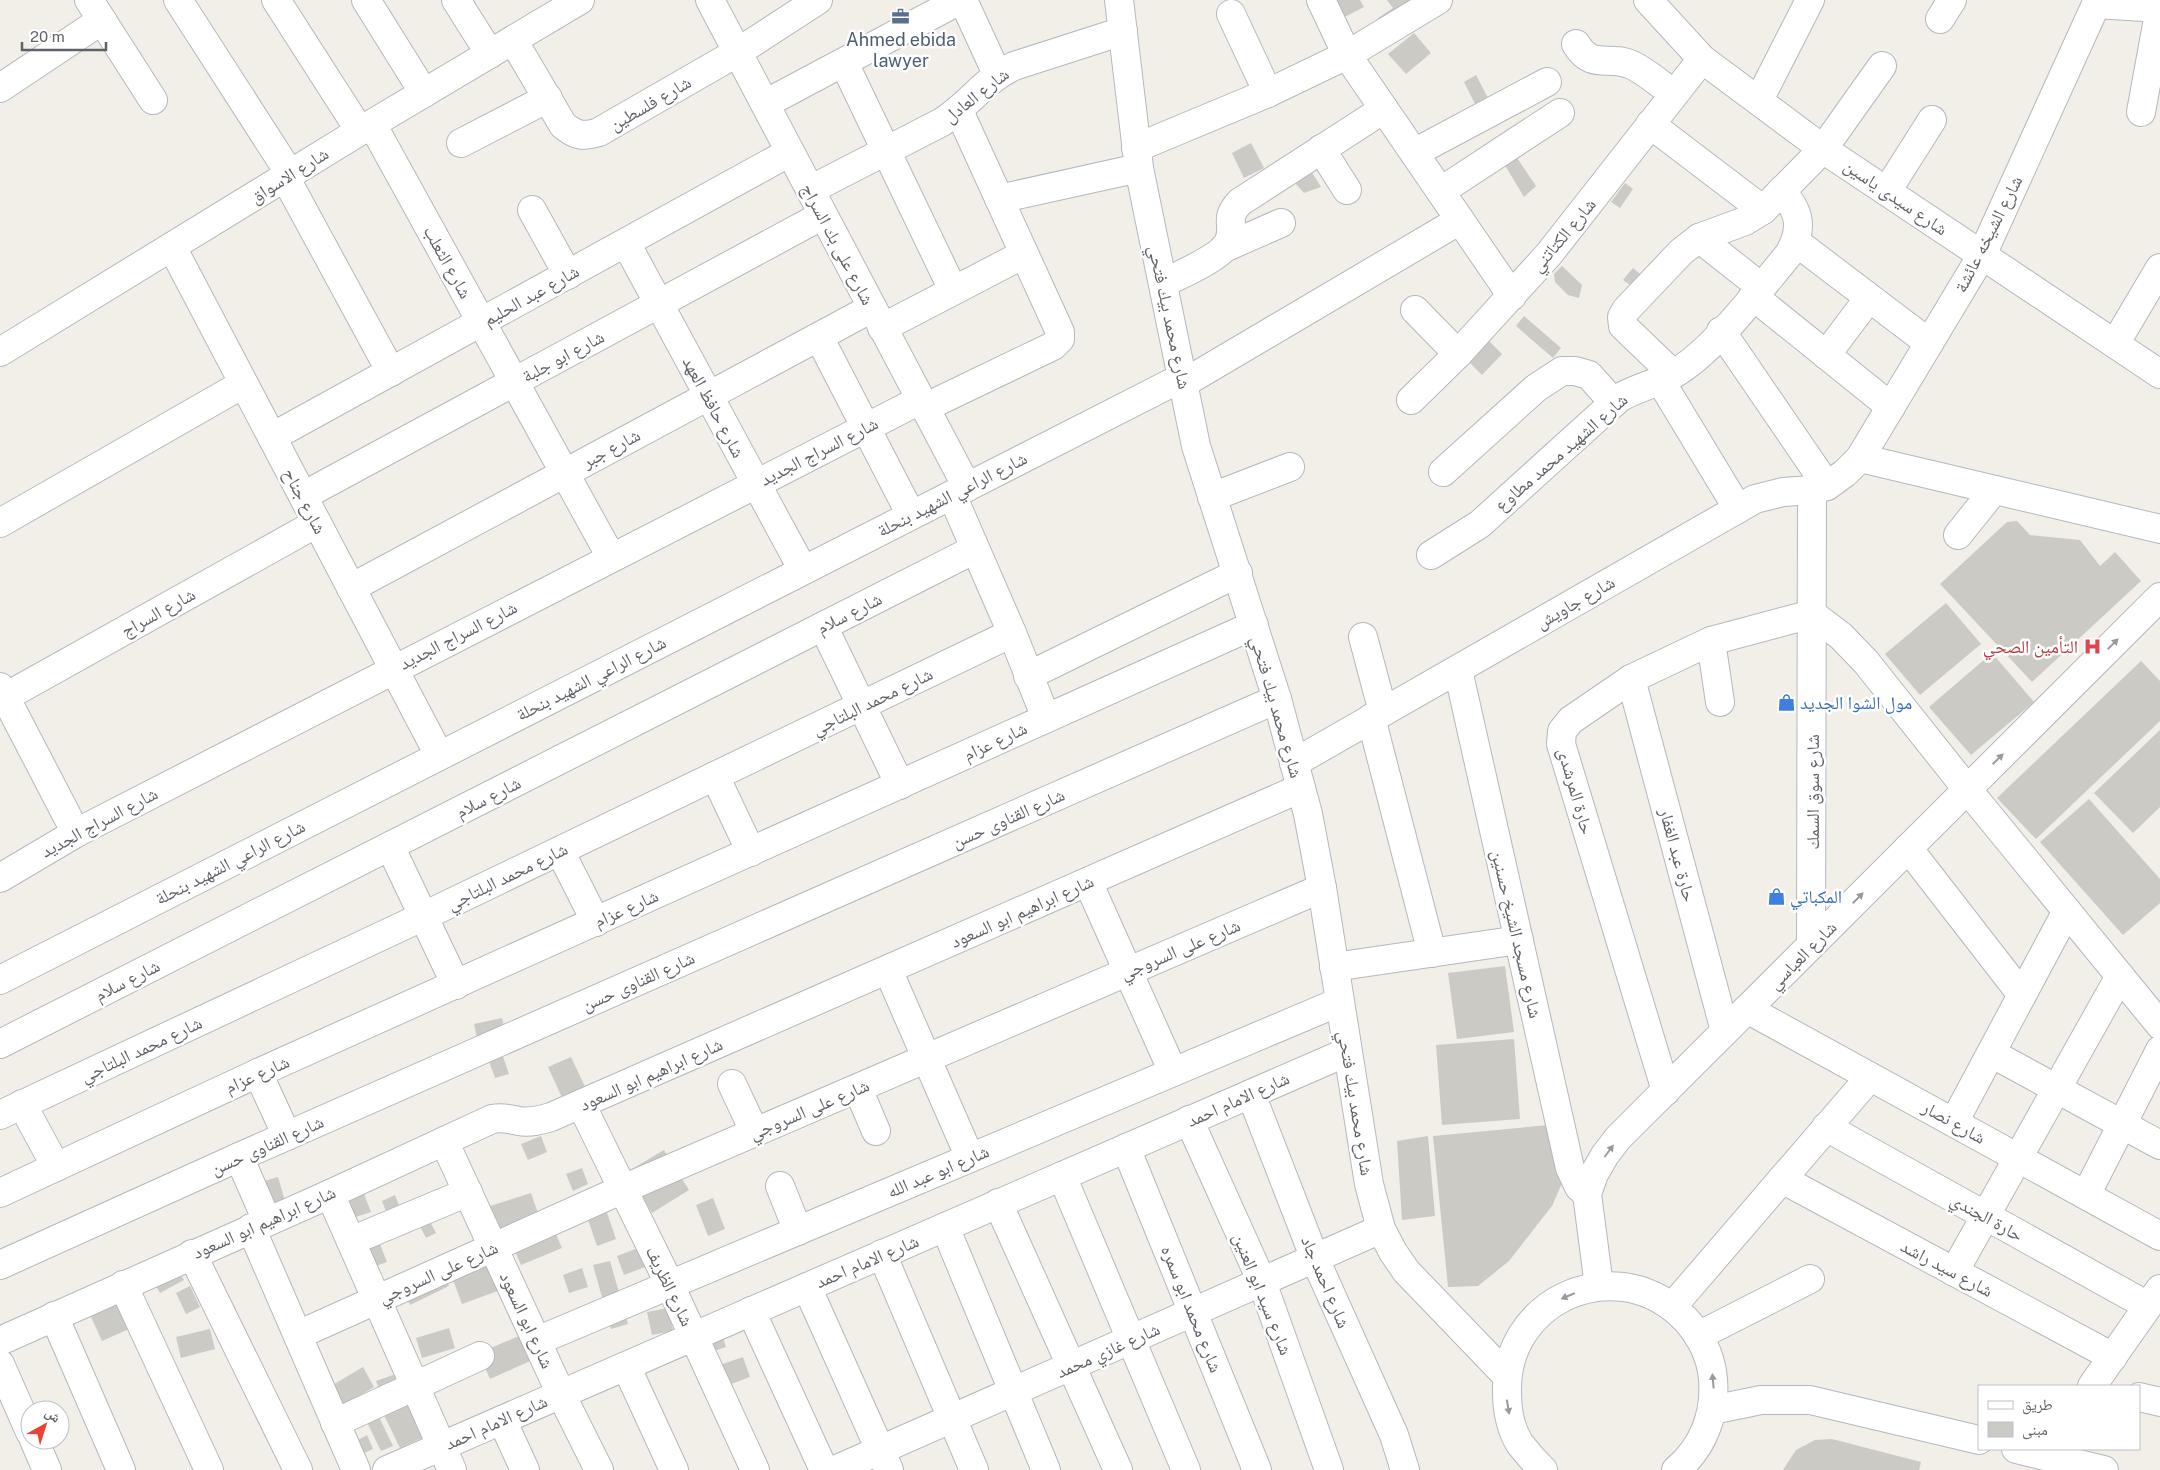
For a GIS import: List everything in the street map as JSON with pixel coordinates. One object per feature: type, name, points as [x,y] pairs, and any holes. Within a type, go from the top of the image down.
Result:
[{"type":"street","points":[[178,0],[288,175],[390,372]]},
{"type":"street","name":"شارع الثعلب","points":[[276,0],[366,127],[482,322],[611,558]]},
{"type":"street","points":[[366,0],[424,93]]},
{"type":"street","points":[[456,0],[490,54]]},
{"type":"street","name":"شارع الاسواق","points":[[0,352],[366,127],[513,40],[546,9],[580,0]]},
{"type":"street","name":"شارع على بك السراج","points":[[710,0],[922,404],[959,491],[975,549],[1046,718]]},
{"type":"street","name":"شارع فلسطين","points":[[513,40],[563,125],[574,134],[588,135],[599,132],[738,52],[818,0]]},
{"type":"street","points":[[765,104],[962,0],[997,74]]},
{"type":"street","name":"شارع محمد بيك فتحي","points":[[1119,0],[1138,158],[1196,446],[1238,573],[1277,699],[1298,775],[1322,888],[1369,1184],[1381,1230],[1406,1271],[1506,1375]]},
{"type":"street","points":[[1321,0],[1348,55],[1512,296]]},
{"type":"street","name":"شارع سيدى ياسين","points":[[1648,0],[1702,59],[1823,149],[2160,374]]},
{"type":"street","points":[[1759,100],[1810,0]]},
{"type":"street","points":[[2097,2],[2160,8],[2141,112]]},
{"type":"street","name":"شارع الشيخه عائشة","points":[[1860,458],[1982,255],[2097,2]]},
{"type":"street","points":[[999,200],[1138,158],[1348,55],[1426,3]]},
{"type":"street","points":[[0,88],[98,7],[153,100]]},
{"type":"street","points":[[1231,14],[1268,93]]},
{"type":"street","name":"شارع العادل","points":[[810,190],[942,122],[959,111],[981,87],[997,74],[1014,66],[1123,31]]},
{"type":"street","points":[[1576,44],[1589,59],[1598,62],[1617,60],[1626,62],[1674,94]]},
{"type":"street","name":"شارع الكتاتني","points":[[1412,400],[1512,296],[1588,206],[1702,59]]},
{"type":"street","points":[[844,63],[953,290]]},
{"type":"street","points":[[1738,509],[1666,377],[1623,326],[1622,317],[1658,275],[1681,252],[1699,238],[1745,221],[1772,201],[1823,149],[1882,66]]},
{"type":"street","points":[[1414,153],[1547,82]]},
{"type":"street","points":[[461,143],[548,98]]},
{"type":"street","points":[[1164,283],[1214,256],[1224,248],[1229,242],[1231,231],[1229,220],[1233,210],[1240,202],[1384,109]]},
{"type":"street","points":[[959,111],[1024,254]]},
{"type":"street","points":[[1441,191],[1560,113]]},
{"type":"street","points":[[1887,191],[1932,120]]},
{"type":"street","points":[[1650,124],[1772,201],[1791,202],[1797,214],[1799,228],[1796,242],[1929,344]]},
{"type":"street","points":[[1321,150],[1347,190]]},
{"type":"street","name":"شارع عبد الحليم","points":[[272,436],[790,152]]},
{"type":"street","points":[[532,210],[568,274]]},
{"type":"street","name":"شارع ابو جلبة","points":[[303,496],[824,215]]},
{"type":"street","name":"شارع الراعي الشهيد بنحلة","points":[[0,980],[911,515],[1183,380],[1460,220]]},
{"type":"street","points":[[1224,248],[1282,223]]},
{"type":"street","points":[[1699,238],[1826,355],[1891,407]]},
{"type":"street","name":"شارع الشهيد محمد مطاوع","points":[[1432,555],[1480,524],[1614,403],[1633,390],[1666,377],[1701,353],[1757,292],[1789,254],[1796,242]]},
{"type":"street","name":"شارع حافظ العهد","points":[[626,243],[803,570]]},
{"type":"street","name":"شارع جناح","points":[[172,246],[438,755]]},
{"type":"street","name":"شارع جبر","points":[[351,588],[819,337],[953,290],[1024,254]]},
{"type":"street","name":"شارع السراج الجديد","points":[[0,878],[76,833],[393,668],[866,428],[1057,343],[1060,339],[1060,332],[1024,254]]},
{"type":"street","points":[[2115,344],[2160,268]]},
{"type":"street","points":[[1826,355],[1869,298]]},
{"type":"street","points":[[1415,310],[1458,354]]},
{"type":"street","points":[[1721,331],[1819,488],[1845,473],[1860,458],[2160,529]]},
{"type":"street","points":[[819,337],[911,515]]},
{"type":"street","points":[[1443,472],[1536,388],[1562,372],[1575,371],[1589,375],[1614,403]]},
{"type":"street","points":[[0,523],[243,384]]},
{"type":"street","points":[[1212,497],[1290,466]]},
{"type":"street","name":"شارع جاويش","points":[[1298,775],[1377,715],[1756,499],[1783,492],[1819,488]]},
{"type":"street","name":"شارع سوق السمك","points":[[1811,945],[1812,614],[1819,488]]},
{"type":"street","points":[[1958,536],[1994,490]]},
{"type":"street","name":"شارع السراج","points":[[2,695],[316,523]]},
{"type":"street","name":"شارع سلام","points":[[0,1044],[975,549]]},
{"type":"street","points":[[1028,676],[1238,573]]},
{"type":"street","name":"شارع العباسي","points":[[1599,1286],[1587,1194],[1594,1174],[1618,1138],[2160,597]]},
{"type":"street","points":[[1812,614],[1840,636],[1866,662],[1967,790],[2160,1025]]},
{"type":"street","name":"حارة المرشدى","points":[[1666,1091],[1561,744],[1562,731],[1571,720],[1630,679],[1711,641],[1812,614]]},
{"type":"street","points":[[823,626],[900,785]]},
{"type":"street","name":"شارع عزام","points":[[0,1193],[258,1073],[1254,626]]},
{"type":"street","name":"شارع محمد البلتاجي","points":[[11,1110],[424,916],[1012,634]]},
{"type":"street","points":[[1363,637],[1377,715],[1432,953]]},
{"type":"street","points":[[1711,641],[1720,702]]},
{"type":"street","name":"شارع مسجد الشيخ حسنين","points":[[1458,670],[1570,1168],[1573,1178],[1587,1194]]},
{"type":"street","name":"حارة عبد الغفار","points":[[1630,679],[1726,1031]]},
{"type":"street","points":[[2,695],[76,833]]},
{"type":"street","name":"شارع القناوى حسن","points":[[0,1265],[239,1157],[1277,699]]},
{"type":"street","name":"شارع ابراهيم ابو السعود","points":[[0,1341],[330,1194],[492,1118],[504,1117],[520,1122],[533,1121],[551,1117],[581,1104],[1088,882],[1298,775]]},
{"type":"street","points":[[715,776],[751,852]]},
{"type":"street","points":[[390,846],[456,985]]},
{"type":"street","points":[[1908,848],[2022,995]]},
{"type":"street","points":[[560,851],[596,922]]},
{"type":"street","points":[[1088,882],[1173,1072]]},
{"type":"street","name":"شارع على السروجي","points":[[298,1335],[623,1189],[1322,888]]},
{"type":"street","points":[[1954,1122],[2067,911]]},
{"type":"street","points":[[1334,967],[1519,940]]},
{"type":"street","points":[[888,970],[970,1158]]},
{"type":"street","points":[[1954,1272],[2120,976]]},
{"type":"street","name":"شارع ابو عبد الله","points":[[537,1341],[1339,1002]]},
{"type":"street","name":"شارع نصار","points":[[1747,1009],[2160,1236]]},
{"type":"street","points":[[2086,1195],[2160,1050]]},
{"type":"street","name":"شارع الامام احمد","points":[[387,1470],[447,1458],[502,1420],[1347,1052]]},
{"type":"street","points":[[1991,1053],[2160,1145]]},
{"type":"street","points":[[258,1073],[287,1136]]},
{"type":"street","points":[[1672,1307],[1870,1077]]},
{"type":"street","points":[[732,1084],[754,1133]]},
{"type":"street","points":[[858,1089],[876,1131]]},
{"type":"street","name":"شارع احمد جاد","points":[[1251,1094],[1315,1259],[1394,1435],[1405,1470]]},
{"type":"street","name":"شارع الظريف","points":[[581,1104],[670,1285],[755,1470]]},
{"type":"street","points":[[11,1110],[56,1167]]},
{"type":"street","name":"شارع سيد ابو العنين","points":[[1189,1120],[1262,1282],[1330,1470]]},
{"type":"street","name":"حارة الجندي","points":[[1826,1127],[1985,1216],[2154,1298]]},
{"type":"street","name":"شارع ابو السعود","points":[[444,1141],[561,1394],[599,1470]]},
{"type":"street","name":"شارع محمد ابو سمره","points":[[1126,1148],[1257,1470]]},
{"type":"street","points":[[239,1157],[259,1224],[298,1335],[356,1470]]},
{"type":"street","points":[[1062,1176],[1186,1470]]},
{"type":"street","name":"شارع سيد راشد","points":[[1782,1179],[2113,1357]]},
{"type":"street","points":[[780,1186],[798,1231]]},
{"type":"street","points":[[351,1242],[468,1192]]},
{"type":"street","points":[[330,1194],[447,1458]]},
{"type":"street","points":[[998,1204],[1118,1470]]},
{"type":"street","points":[[945,1227],[1046,1470]]},
{"type":"street","name":"شارع غازي محمد","points":[[835,1470],[884,1459],[952,1418],[1381,1230]]},
{"type":"street","points":[[192,1254],[298,1470]]},
{"type":"street","points":[[882,1254],[974,1470]]},
{"type":"street","points":[[1698,1336],[1810,1279]]},
{"type":"street","points":[[123,1285],[209,1470]]},
{"type":"street","points":[[1543,1470],[1520,1443],[1507,1410],[1506,1375],[1517,1342],[1537,1315],[1565,1296],[1599,1286],[1624,1287],[1649,1294],[1672,1307],[1686,1320],[1698,1336],[1707,1353],[1714,1391],[1712,1410],[1706,1430],[1683,1468]]},
{"type":"street","points":[[807,1287],[884,1459]]},
{"type":"street","points":[[2095,1385],[2154,1298]]},
{"type":"street","points":[[751,1311],[824,1470]]},
{"type":"street","points":[[54,1316],[121,1470]]},
{"type":"street","points":[[335,1423],[480,1356]]},
{"type":"street","points":[[0,1365],[20,1410]]},
{"type":"street","points":[[626,1366],[674,1470]]},
{"type":"street","points":[[2140,1397],[2160,1402]]},
{"type":"street","points":[[1712,1410],[1761,1400],[1810,1400],[1978,1440]]},
{"type":"street","points":[[502,1420],[525,1470]]},
{"type":"street","points":[[38,1450],[47,1470]]},
{"type":"street","points":[[2025,1450],[2104,1470]]},
{"type":"building","points":[[1331,0],[1360,0],[1364,7],[1341,19]]},
{"type":"building","points":[[1387,0],[1409,0],[1415,8],[1385,28],[1378,18],[1393,8]]},
{"type":"building","points":[[1414,33],[1431,53],[1406,74],[1388,54]]},
{"type":"building","points":[[1476,75],[1489,100],[1476,106],[1464,82]]},
{"type":"building","points":[[1251,143],[1264,168],[1244,178],[1232,153]]},
{"type":"building","points":[[1511,149],[1536,186],[1524,197],[1500,157]]},
{"type":"building","points":[[1306,163],[1321,187],[1304,193],[1288,175]]},
{"type":"building","points":[[1625,183],[1633,189],[1620,208],[1611,202]]},
{"type":"building","points":[[1562,266],[1582,285],[1579,298],[1568,295],[1555,282],[1554,274]]},
{"type":"building","points":[[1633,268],[1645,278],[1636,289],[1623,280]]},
{"type":"building","points":[[1524,316],[1561,348],[1553,358],[1516,326]]},
{"type":"building","points":[[1488,340],[1502,354],[1482,375],[1468,361]]},
{"type":"building","points":[[2017,521],[2030,535],[2080,540],[2100,566],[2115,552],[2141,581],[2032,682],[1940,584],[2007,522]]},
{"type":"building","points":[[1946,603],[1981,644],[1920,695],[1885,654]]},
{"type":"building","points":[[1992,653],[2034,702],[1971,755],[1929,707]]},
{"type":"building","points":[[2141,661],[2160,681],[2160,721],[2036,839],[1997,798]]},
{"type":"building","points":[[2160,730],[2160,807],[2133,833],[2094,793]]},
{"type":"building","points":[[2089,799],[2160,879],[2160,903],[2123,935],[2040,842]]},
{"type":"building","points":[[1505,966],[1514,1032],[1457,1039],[1448,973]]},
{"type":"building","points":[[502,1018],[507,1040],[479,1046],[474,1024]]},
{"type":"building","points":[[1514,1039],[1520,1119],[1442,1125],[1436,1045]]},
{"type":"building","points":[[499,1045],[509,1074],[495,1078],[485,1050]]},
{"type":"building","points":[[571,1057],[588,1093],[565,1104],[548,1067]]},
{"type":"building","points":[[1559,1124],[1566,1174],[1552,1206],[1509,1261],[1478,1286],[1448,1287],[1433,1136]]},
{"type":"building","points":[[541,1136],[547,1152],[528,1160],[521,1144]]},
{"type":"building","points":[[1428,1136],[1435,1216],[1402,1220],[1397,1141]]},
{"type":"building","points":[[664,1150],[689,1190],[652,1213],[627,1172]]},
{"type":"building","points":[[582,1168],[588,1184],[573,1191],[566,1174]]},
{"type":"building","points":[[357,1176],[371,1212],[353,1218],[339,1183]]},
{"type":"building","points":[[278,1177],[287,1208],[264,1215],[254,1184]]},
{"type":"building","points":[[531,1193],[542,1225],[501,1238],[490,1206]]},
{"type":"building","points":[[395,1195],[400,1208],[387,1214],[382,1201]]},
{"type":"building","points":[[713,1198],[725,1229],[708,1236],[696,1205]]},
{"type":"building","points":[[605,1207],[616,1239],[597,1246],[586,1214]]},
{"type":"building","points":[[427,1216],[436,1233],[426,1238],[417,1221]]},
{"type":"building","points":[[552,1225],[562,1248],[521,1265],[511,1242]]},
{"type":"building","points":[[374,1229],[387,1262],[373,1267],[361,1234]]},
{"type":"building","points":[[638,1248],[645,1267],[624,1275],[617,1256]]},
{"type":"building","points":[[503,1258],[514,1285],[462,1304],[452,1277]]},
{"type":"building","points":[[610,1261],[628,1324],[611,1329],[593,1265]]},
{"type":"building","points":[[177,1268],[184,1280],[160,1293],[153,1281]]},
{"type":"building","points":[[582,1268],[588,1287],[569,1293],[563,1275]]},
{"type":"building","points":[[442,1272],[449,1286],[410,1305],[403,1291]]},
{"type":"building","points":[[190,1286],[200,1307],[186,1314],[176,1293]]},
{"type":"building","points":[[113,1294],[129,1329],[102,1341],[86,1306]]},
{"type":"building","points":[[668,1308],[673,1331],[652,1335],[647,1312]]},
{"type":"building","points":[[449,1328],[455,1348],[422,1358],[416,1338]]},
{"type":"building","points":[[720,1328],[726,1347],[700,1356]]},
{"type":"building","points":[[210,1329],[215,1349],[181,1358],[176,1337]]},
{"type":"building","points":[[519,1336],[530,1361],[490,1379],[479,1353]]},
{"type":"building","points":[[743,1357],[750,1377],[715,1390],[708,1369]]},
{"type":"building","points":[[363,1367],[374,1387],[342,1406],[331,1386]]},
{"type":"building","points":[[401,1372],[405,1383],[380,1391],[376,1381]]},
{"type":"building","points":[[410,1399],[428,1435],[400,1448],[383,1413]]},
{"type":"building","points":[[379,1417],[393,1446],[381,1451],[367,1422]]},
{"type":"building","points":[[367,1435],[373,1449],[364,1453],[358,1440]]},
{"type":"building","points":[[1832,1439],[1921,1462],[1919,1470],[1783,1470],[1796,1450],[1815,1440]]},
{"type":"place","name":"Ahmed ebida lawyer","points":[[901,16]]},
{"type":"place","name":"التأمين الصحي","points":[[2092,646]]},
{"type":"place","name":"مول الشوا الجديد","points":[[1786,702]]},
{"type":"place","name":"المكباتي","points":[[1776,896]]}]
